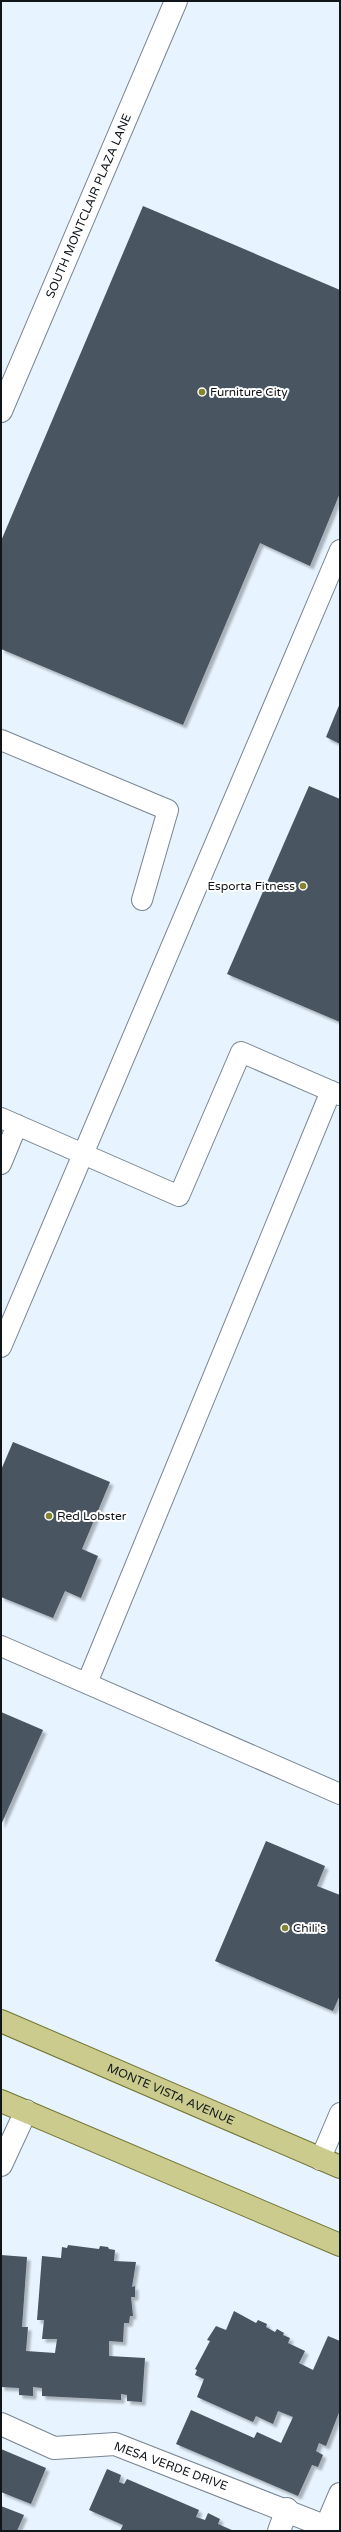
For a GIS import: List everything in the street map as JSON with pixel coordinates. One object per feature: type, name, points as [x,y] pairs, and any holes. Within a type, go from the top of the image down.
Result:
[{"type":"main road","name":"MONTE VISTA AVENUE","points":[[1,2021],[320,2160],[340,2167]]},
{"type":"main road","points":[[1,2101],[340,2245]]},
{"type":"street","name":"SOUTH MONTCLAIR PLAZA LANE","points":[[1,411],[176,1]]},
{"type":"street","points":[[1,2165],[26,2112]]},
{"type":"street","name":"MESA VERDE DRIVE","points":[[1,2424],[54,2448],[115,2444],[287,2510],[332,2529]]},
{"type":"street","points":[[332,2529],[340,2494]]},
{"type":"street","points":[[279,2531],[287,2510]]},
{"type":"lane","points":[[1,1347],[340,550]]},
{"type":"lane","points":[[1,740],[168,810],[142,900]]},
{"type":"lane","points":[[1,1164],[9,1121],[179,1196],[241,1052],[335,1093],[87,1683]]},
{"type":"lane","points":[[1,1646],[340,1794]]},
{"type":"lane","points":[[320,2160],[340,2113]]},
{"type":"building","name":"Furniture City","points":[[143,206],[340,290],[340,493],[310,566],[260,543],[183,725],[1,649],[1,541]]},
{"type":"building","points":[[340,703],[340,744],[326,737]]},
{"type":"building","name":"Esporta Fitness","points":[[309,786],[340,799],[340,1022],[227,974]]},
{"type":"building","name":"Red Lobster","points":[[13,1442],[110,1482],[82,1549],[98,1556],[81,1598],[65,1591],[53,1618],[1,1597],[1,1470]]},
{"type":"building","points":[[1,1712],[43,1730],[1,1825]]},
{"type":"building","name":"Chili's","points":[[266,1841],[325,1866],[317,1886],[340,1895],[340,1995],[333,2011],[215,1961]]},
{"type":"building","points":[[68,2245],[99,2249],[100,2246],[108,2247],[109,2249],[115,2250],[114,2261],[136,2262],[132,2287],[135,2286],[135,2297],[131,2297],[133,2316],[130,2316],[129,2323],[124,2323],[123,2342],[109,2341],[109,2356],[145,2358],[142,2402],[127,2401],[127,2395],[121,2394],[121,2400],[42,2396],[42,2388],[33,2387],[33,2396],[19,2395],[19,2388],[1,2387],[1,2255],[27,2257],[22,2327],[28,2327],[26,2351],[55,2353],[57,2339],[42,2339],[44,2320],[37,2320],[42,2256],[61,2258],[62,2247],[67,2248]]},
{"type":"building","points":[[234,2311],[256,2323],[258,2320],[267,2324],[266,2327],[275,2332],[277,2329],[284,2333],[283,2335],[290,2338],[288,2343],[305,2351],[299,2363],[313,2370],[328,2336],[340,2341],[340,2410],[326,2446],[319,2443],[316,2451],[323,2455],[318,2467],[312,2465],[298,2496],[176,2444],[191,2410],[254,2438],[257,2432],[281,2443],[293,2417],[278,2411],[273,2424],[256,2416],[253,2422],[197,2397],[204,2379],[195,2375],[197,2370],[195,2369],[210,2341],[207,2340],[216,2326],[226,2330]]},
{"type":"building","points":[[1,2449],[46,2468],[31,2504],[1,2492]]},
{"type":"building","points":[[107,2469],[121,2475],[119,2482],[124,2484],[127,2479],[199,2510],[196,2517],[205,2520],[208,2513],[220,2519],[218,2524],[234,2531],[120,2531],[123,2525],[89,2510]]},
{"type":"building","points":[[1,2506],[24,2515],[17,2531],[1,2531]]},
{"type":"place","name":"Furniture City","points":[[202,392]]},
{"type":"place","name":"Esporta Fitness","points":[[303,886]]},
{"type":"place","name":"Red Lobster","points":[[49,1516]]},
{"type":"place","name":"Chili's","points":[[285,1928]]}]
